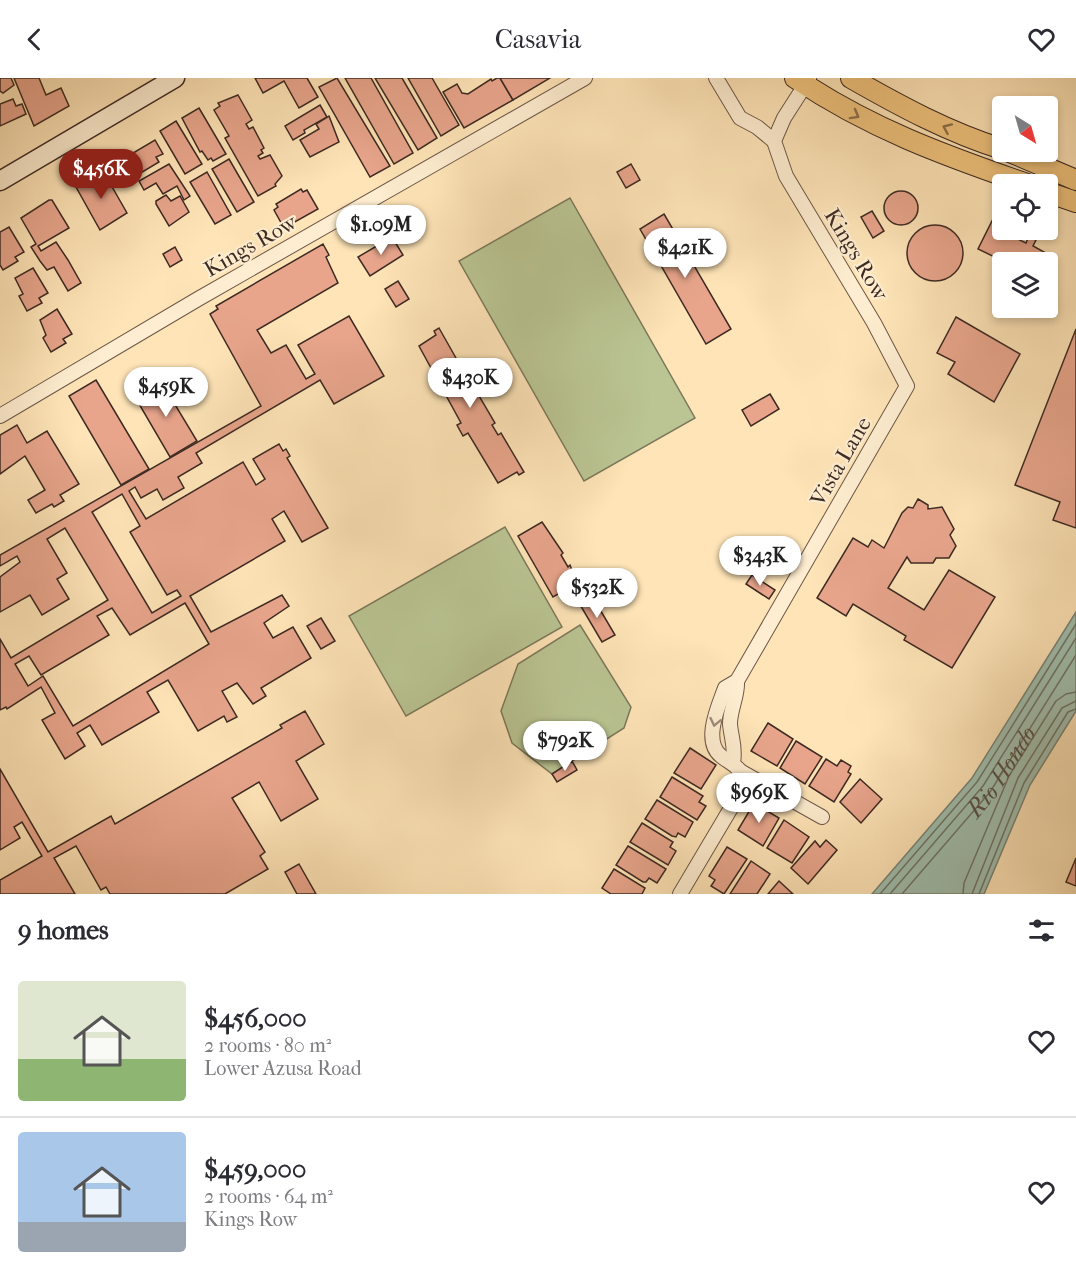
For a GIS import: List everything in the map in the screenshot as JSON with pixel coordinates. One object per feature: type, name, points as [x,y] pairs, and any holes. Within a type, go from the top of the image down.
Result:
[{"type":"main road","points":[[0,181],[175,78]]},
{"type":"main road","points":[[851,78],[914,114],[992,146]]},
{"type":"main road","points":[[803,80],[855,116],[927,148],[999,174]]},
{"type":"main road","points":[[927,148],[945,146],[987,157],[992,155]]},
{"type":"main road","points":[[1033,162],[1076,180]]},
{"type":"main road","points":[[1058,196],[1076,202]]},
{"type":"street","name":"Kings Row","points":[[0,416],[198,299],[585,78]]},
{"type":"street","points":[[716,78],[740,117],[774,141],[803,80]]},
{"type":"street","name":"Kings Row","points":[[774,141],[786,176],[874,323],[907,386]]},
{"type":"street","name":"Vista Lane","points":[[737,766],[720,755],[712,734],[725,688],[737,681],[907,386]]},
{"type":"street","name":"Vista Lane","points":[[681,894],[731,808],[737,766],[730,722],[738,692],[737,681]]},
{"type":"street","points":[[737,766],[822,818]]},
{"type":"green space","points":[[570,198],[695,418],[584,481],[459,261]]},
{"type":"green space","points":[[505,527],[562,627],[406,716],[349,616]]},
{"type":"green space","points":[[580,625],[631,707],[624,728],[552,774],[512,743],[501,711],[518,664]]},
{"type":"water","name":"Rio Hondo","points":[[1076,612],[1076,711],[1030,785],[984,894],[872,894],[972,778]]},
{"type":"building","points":[[0,78],[11,78],[14,85],[3,93],[0,91]]},
{"type":"building","points":[[14,78],[39,78],[46,95],[61,88],[69,106],[34,126]]},
{"type":"building","points":[[255,78],[307,78],[318,97],[299,108],[284,81],[263,93]]},
{"type":"building","points":[[337,78],[390,166],[370,177],[319,87]]},
{"type":"building","points":[[345,78],[371,78],[413,153],[394,164]]},
{"type":"building","points":[[375,78],[402,78],[437,138],[418,150]]},
{"type":"building","points":[[408,78],[432,78],[459,125],[441,136]]},
{"type":"building","points":[[500,78],[513,100],[464,128],[443,92],[457,84],[462,93],[468,94],[491,79],[492,81]]},
{"type":"building","points":[[500,78],[550,78],[513,100]]},
{"type":"building","points":[[238,95],[252,120],[246,124],[249,129],[253,127],[264,148],[261,150],[263,153],[258,156],[260,159],[270,155],[282,176],[275,184],[276,186],[258,196],[225,138],[229,136],[214,110],[220,106],[218,103]]},
{"type":"building","points":[[13,99],[16,106],[22,104],[26,114],[0,126],[0,104]]},
{"type":"building","points":[[320,105],[327,117],[304,130],[305,133],[293,140],[285,126]]},
{"type":"building","points":[[199,108],[226,154],[213,161],[211,158],[208,160],[202,151],[200,152],[182,118]]},
{"type":"building","points":[[329,116],[339,142],[310,157],[300,140],[319,129],[316,124]]},
{"type":"building","points":[[176,121],[202,164],[185,174],[160,131]]},
{"type":"building","points":[[155,140],[163,154],[156,157],[159,162],[139,174],[128,156]]},
{"type":"building","points":[[229,159],[254,202],[237,212],[212,169]]},
{"type":"building","points":[[169,164],[190,196],[184,200],[177,186],[163,194],[156,183],[144,190],[139,181]]},
{"type":"building","points":[[631,164],[640,180],[626,188],[617,172]]},
{"type":"building","points":[[103,171],[127,213],[100,230],[76,187]]},
{"type":"building","points":[[207,172],[231,215],[215,224],[190,182]]},
{"type":"building","points":[[301,189],[303,192],[307,190],[318,209],[284,228],[274,210],[278,207],[276,204]]},
{"type":"building","points":[[901,191],[913,196],[918,208],[913,220],[901,225],[889,220],[884,208],[889,196]]},
{"type":"building","points":[[166,195],[171,201],[180,196],[189,212],[169,226],[156,204],[156,201]]},
{"type":"building","points":[[52,200],[69,228],[38,246],[41,251],[56,242],[68,260],[81,283],[68,291],[54,267],[47,270],[40,261],[31,247],[36,244],[21,218]]},
{"type":"building","points":[[872,211],[884,231],[873,238],[861,217]]},
{"type":"building","points":[[664,214],[731,329],[706,344],[640,229]]},
{"type":"building","points":[[992,221],[992,240],[1020,240],[1026,243],[1027,240],[1036,240],[1033,246],[1044,252],[992,252],[992,256],[978,249]]},
{"type":"building","points":[[935,225],[946,227],[955,233],[961,242],[963,253],[961,264],[955,273],[946,279],[935,281],[924,279],[915,273],[909,264],[907,253],[909,242],[915,233],[924,227]]},
{"type":"building","points":[[9,227],[24,252],[15,257],[18,261],[3,270],[0,265],[0,232]]},
{"type":"building","points":[[392,237],[403,255],[370,276],[358,257]]},
{"type":"building","points":[[323,244],[329,255],[326,257],[338,283],[257,330],[271,353],[286,345],[306,379],[315,374],[298,345],[349,316],[384,376],[334,404],[320,380],[196,453],[202,463],[178,477],[184,488],[163,500],[157,489],[141,498],[135,487],[129,491],[146,519],[243,462],[256,485],[265,479],[253,459],[279,444],[283,451],[286,449],[290,456],[287,458],[328,528],[302,542],[284,511],[272,519],[285,541],[190,596],[211,632],[282,595],[289,606],[264,623],[273,638],[293,627],[311,658],[261,688],[266,696],[253,704],[237,683],[222,691],[237,717],[227,722],[224,716],[198,731],[168,680],[147,692],[159,712],[102,745],[90,725],[77,733],[85,746],[65,759],[42,720],[55,713],[41,687],[7,709],[6,707],[0,710],[0,639],[11,658],[108,600],[65,528],[47,539],[67,573],[57,579],[69,599],[42,615],[30,595],[0,612],[0,577],[20,562],[17,556],[0,566],[0,555],[261,406],[210,314],[218,309],[216,306]],"holes":[[[122,494],[140,526],[130,532],[167,595],[177,590],[181,596],[152,613],[92,512]],[[185,603],[209,644],[73,726],[43,676],[28,686],[15,664],[29,656],[41,675],[109,635],[97,616],[112,608],[130,635]]]},
{"type":"building","points":[[175,247],[182,260],[170,267],[163,254]]},
{"type":"building","points":[[33,268],[48,293],[39,298],[42,303],[27,311],[19,296],[23,294],[15,278]]},
{"type":"building","points":[[398,281],[409,299],[396,307],[385,289]]},
{"type":"building","points":[[57,309],[72,334],[63,339],[66,343],[51,352],[43,338],[46,335],[40,320]]},
{"type":"building","points":[[956,317],[1020,354],[994,402],[948,374],[955,362],[937,353]]},
{"type":"building","points":[[439,328],[461,367],[459,368],[465,379],[468,377],[495,423],[492,425],[498,435],[501,433],[524,472],[519,475],[517,472],[498,483],[468,433],[463,436],[457,425],[461,423],[419,346],[436,335],[434,331]]},
{"type":"building","points":[[1076,329],[1076,528],[1053,520],[1060,502],[1015,485]]},
{"type":"building","points":[[96,380],[149,469],[121,485],[69,396]]},
{"type":"building","points":[[162,381],[164,386],[168,383],[175,395],[171,398],[197,441],[170,457],[135,397]]},
{"type":"building","points":[[770,394],[779,409],[751,426],[742,410]]},
{"type":"building","points":[[17,425],[27,443],[47,431],[79,484],[60,495],[64,501],[54,507],[52,504],[36,513],[28,500],[45,490],[25,456],[0,474],[0,435]]},
{"type":"building","points":[[918,499],[928,505],[928,509],[942,507],[954,529],[950,535],[956,546],[949,558],[936,558],[933,563],[911,563],[907,557],[888,588],[924,610],[949,570],[995,597],[952,668],[904,640],[906,636],[853,604],[846,616],[817,598],[853,538],[868,547],[872,540],[884,548],[902,513],[908,507],[913,508]]},
{"type":"building","points":[[542,522],[563,553],[561,555],[568,567],[570,565],[577,583],[553,597],[518,536]]},
{"type":"building","points":[[752,575],[775,590],[769,599],[746,584]]},
{"type":"building","points":[[592,596],[615,635],[602,642],[579,603]]},
{"type":"building","points":[[321,618],[335,641],[321,649],[307,626]]},
{"type":"building","points":[[305,711],[324,744],[296,761],[318,799],[281,821],[259,782],[232,798],[265,852],[260,856],[268,869],[225,894],[110,894],[106,887],[101,890],[76,846],[54,858],[75,894],[0,894],[0,880],[42,856],[22,822],[14,827],[20,838],[0,850],[0,769],[48,852],[111,816],[115,824],[282,728],[280,725]]},
{"type":"building","points":[[768,723],[793,739],[777,766],[751,751]]},
{"type":"building","points":[[796,741],[822,757],[805,784],[780,768]]},
{"type":"building","points":[[690,748],[716,765],[701,789],[674,773]]},
{"type":"building","points":[[826,759],[837,766],[841,760],[851,766],[848,772],[851,774],[834,802],[809,786]]},
{"type":"building","points":[[572,761],[577,770],[557,782],[552,774]]},
{"type":"building","points":[[672,777],[703,796],[699,802],[706,806],[697,820],[660,797]]},
{"type":"building","points":[[860,779],[882,799],[861,823],[840,802]]},
{"type":"building","points":[[657,800],[693,822],[685,837],[678,833],[676,837],[672,836],[645,819]]},
{"type":"building","points":[[754,803],[779,818],[763,846],[738,830]]},
{"type":"building","points":[[784,820],[809,837],[792,863],[767,848]]},
{"type":"building","points":[[642,823],[673,842],[670,847],[676,851],[668,865],[630,842]]},
{"type":"building","points":[[826,840],[837,850],[808,884],[791,868],[815,841],[820,847]]},
{"type":"building","points":[[628,846],[666,869],[657,883],[649,878],[643,882],[616,865]]},
{"type":"building","points":[[727,847],[747,859],[724,894],[711,886],[715,880],[709,876]]},
{"type":"building","points":[[1076,858],[1076,886],[1066,882]]},
{"type":"building","points":[[751,861],[770,874],[757,894],[730,894]]},
{"type":"building","points":[[299,864],[316,894],[297,894],[285,872]]},
{"type":"building","points":[[614,869],[645,888],[642,894],[611,894],[602,888]]},
{"type":"building","points":[[779,881],[793,894],[768,894]]}]
